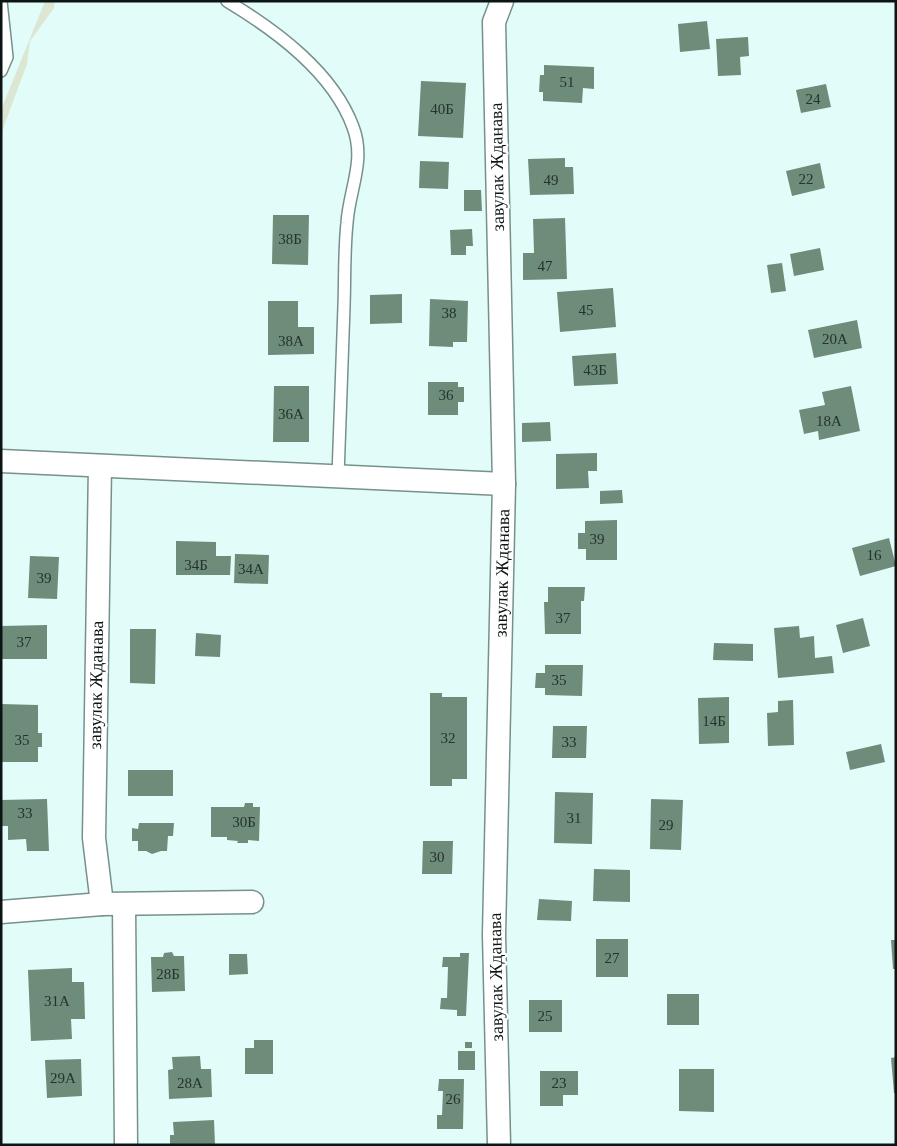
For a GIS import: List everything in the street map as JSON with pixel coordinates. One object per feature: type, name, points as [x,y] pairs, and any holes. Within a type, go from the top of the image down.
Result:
[{"type":"street","name":"завулак Жданава","points":[[500,1145],[494,935],[504,484],[494,22],[502,1]]},
{"type":"street","points":[[1,461],[504,484]]},
{"type":"street","name":"завулак Жданава","points":[[100,466],[94,838],[113,905],[126,1145]]},
{"type":"street","points":[[1,912],[113,905],[252,902]]},
{"type":"lane","points":[[1,1],[7,57],[1,71]]},
{"type":"lane","points":[[227,1],[254,18],[302,56],[320,74],[335,93],[353,126],[359,150],[346,222],[338,476]]},
{"type":"green space","points":[[45,1],[55,1],[54,8],[30,41],[27,64],[1,134],[1,110]]},
{"type":"building","points":[[707,21],[710,49],[680,52],[678,24]]},
{"type":"building","points":[[748,37],[749,56],[740,57],[741,75],[718,76],[716,39]]},
{"type":"building","points":[[544,65],[594,67],[594,89],[583,88],[582,103],[543,101],[543,92],[539,92],[540,75],[544,75]]},
{"type":"building","points":[[421,81],[466,83],[463,138],[418,136]]},
{"type":"building","points":[[826,84],[831,107],[801,113],[796,90]]},
{"type":"building","points":[[565,158],[565,167],[573,167],[574,194],[530,195],[528,159]]},
{"type":"building","points":[[420,161],[449,162],[448,189],[419,188]]},
{"type":"building","points":[[820,163],[825,188],[792,196],[786,171]]},
{"type":"building","points":[[464,190],[481,190],[482,211],[464,211]]},
{"type":"building","points":[[273,215],[309,215],[308,265],[272,264]]},
{"type":"building","points":[[565,218],[567,279],[523,280],[523,253],[534,253],[533,219]]},
{"type":"building","points":[[472,229],[473,246],[466,246],[466,255],[451,255],[450,230]]},
{"type":"building","points":[[820,248],[824,270],[794,276],[790,254]]},
{"type":"building","points":[[782,263],[786,291],[771,293],[767,265]]},
{"type":"building","points":[[613,288],[616,327],[560,332],[557,292]]},
{"type":"building","points":[[402,294],[402,323],[370,324],[370,295]]},
{"type":"building","points":[[430,299],[468,301],[467,342],[453,342],[453,347],[429,346]]},
{"type":"building","points":[[268,301],[298,301],[298,327],[314,327],[314,354],[268,355]]},
{"type":"building","points":[[857,320],[862,348],[814,358],[808,330]]},
{"type":"building","points":[[616,353],[618,384],[574,386],[572,356]]},
{"type":"building","points":[[428,382],[458,382],[458,387],[464,387],[464,402],[458,402],[458,415],[428,415]]},
{"type":"building","points":[[274,386],[309,386],[309,442],[273,442]]},
{"type":"building","points":[[851,386],[860,431],[819,440],[818,431],[804,434],[799,410],[825,405],[822,392]]},
{"type":"building","points":[[550,422],[551,441],[522,442],[522,423]]},
{"type":"building","points":[[597,453],[597,471],[588,471],[589,488],[556,489],[556,454]]},
{"type":"building","points":[[622,490],[623,503],[600,504],[600,491]]},
{"type":"building","points":[[617,520],[617,560],[586,560],[586,549],[578,549],[578,533],[585,533],[585,521]]},
{"type":"building","points":[[889,538],[896,566],[860,576],[852,548]]},
{"type":"building","points":[[176,541],[216,542],[216,556],[231,556],[230,575],[176,575]]},
{"type":"building","points":[[235,554],[269,555],[268,584],[234,583]]},
{"type":"building","points":[[30,556],[59,557],[57,599],[28,598]]},
{"type":"building","points":[[548,587],[585,587],[584,601],[581,601],[581,634],[545,634],[544,602],[548,602]]},
{"type":"building","points":[[863,618],[870,646],[843,653],[836,625]]},
{"type":"building","points":[[47,625],[47,659],[1,659],[1,626]]},
{"type":"building","points":[[799,626],[800,638],[814,636],[815,658],[832,656],[834,673],[778,678],[774,628]]},
{"type":"building","points":[[130,629],[156,629],[155,684],[130,683]]},
{"type":"building","points":[[196,633],[221,635],[220,657],[195,656]]},
{"type":"building","points":[[714,643],[753,644],[753,661],[713,660]]},
{"type":"building","points":[[545,665],[583,665],[582,696],[545,695],[545,688],[535,688],[536,673],[545,673]]},
{"type":"building","points":[[430,693],[442,693],[442,697],[467,697],[467,779],[452,779],[452,786],[430,786]]},
{"type":"building","points":[[729,697],[729,743],[699,744],[698,698]]},
{"type":"building","points":[[793,700],[794,745],[768,746],[767,713],[778,712],[778,701]]},
{"type":"building","points":[[1,704],[38,705],[38,733],[42,733],[42,747],[38,747],[38,762],[1,762]]},
{"type":"building","points":[[553,726],[587,726],[586,758],[552,758]]},
{"type":"building","points":[[881,744],[885,762],[850,770],[846,752]]},
{"type":"building","points":[[128,770],[173,770],[173,796],[128,796]]},
{"type":"building","points":[[555,792],[593,793],[592,844],[554,843]]},
{"type":"building","points":[[47,799],[49,851],[27,851],[26,839],[8,840],[8,826],[1,826],[1,800]]},
{"type":"building","points":[[651,799],[683,800],[681,850],[650,849]]},
{"type":"building","points":[[245,803],[253,803],[253,807],[260,807],[259,841],[248,840],[248,843],[237,843],[238,841],[227,840],[227,837],[211,837],[211,807],[244,807]]},
{"type":"building","points":[[139,823],[174,823],[173,836],[168,836],[167,851],[152,854],[146,851],[138,851],[138,841],[132,841],[132,828],[138,829]]},
{"type":"building","points":[[423,841],[453,841],[452,874],[422,874]]},
{"type":"building","points":[[594,869],[630,870],[630,902],[593,901]]},
{"type":"building","points":[[539,899],[572,901],[571,921],[537,920]]},
{"type":"building","points":[[596,939],[628,939],[628,977],[596,977]]},
{"type":"building","points":[[891,940],[896,940],[896,969],[893,969]]},
{"type":"building","points":[[172,952],[174,956],[184,956],[185,991],[152,992],[151,957],[163,957],[164,953]]},
{"type":"building","points":[[460,953],[469,953],[466,1016],[457,1016],[457,1010],[440,1009],[441,998],[447,998],[448,967],[442,967],[443,957],[460,957]]},
{"type":"building","points":[[229,954],[247,954],[248,974],[229,975]]},
{"type":"building","points":[[72,968],[72,982],[84,982],[85,1019],[71,1019],[72,1039],[31,1041],[28,970]]},
{"type":"building","points":[[667,994],[699,994],[699,1025],[667,1025]]},
{"type":"building","points":[[529,1000],[562,1000],[562,1032],[529,1032]]},
{"type":"building","points":[[254,1040],[273,1040],[273,1074],[245,1074],[245,1048],[254,1048]]},
{"type":"building","points":[[465,1042],[472,1042],[472,1048],[465,1048]]},
{"type":"building","points":[[458,1051],[475,1051],[475,1070],[458,1070]]},
{"type":"building","points":[[200,1056],[201,1069],[211,1069],[212,1097],[169,1099],[168,1070],[173,1069],[172,1057]]},
{"type":"building","points":[[896,1057],[896,1093],[894,1093],[891,1058]]},
{"type":"building","points":[[81,1059],[82,1096],[47,1098],[45,1060]]},
{"type":"building","points":[[679,1069],[714,1069],[714,1112],[679,1111]]},
{"type":"building","points":[[540,1071],[578,1071],[578,1095],[563,1095],[563,1106],[540,1106]]},
{"type":"building","points":[[439,1079],[464,1079],[463,1129],[437,1129],[437,1115],[442,1115],[443,1091],[438,1091]]},
{"type":"building","points":[[214,1120],[215,1145],[170,1145],[170,1135],[174,1135],[173,1122]]}]
